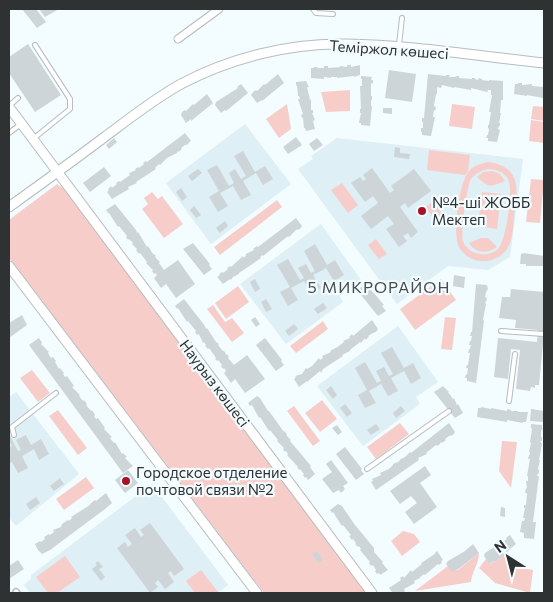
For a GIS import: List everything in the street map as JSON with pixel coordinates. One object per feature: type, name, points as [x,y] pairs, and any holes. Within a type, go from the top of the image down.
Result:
[{"type":"street","points":[[178,39],[219,9]]},
{"type":"street","name":"Теміржол көшесі","points":[[9,207],[152,102],[180,84],[212,69],[263,54],[301,47],[344,44],[544,64]]},
{"type":"street","name":"Наурыз көшесі","points":[[9,106],[372,593]]},
{"type":"street","points":[[9,266],[257,593]]},
{"type":"lane","points":[[313,9],[316,13],[333,14]]},
{"type":"lane","points":[[399,48],[402,18]]},
{"type":"lane","points":[[33,139],[70,109],[70,99],[35,45]]},
{"type":"lane","points":[[9,106],[18,98]]},
{"type":"lane","points":[[9,134],[22,124]]},
{"type":"lane","points":[[501,331],[544,334]]},
{"type":"lane","points":[[509,401],[515,354]]},
{"type":"lane","points":[[14,436],[12,427],[56,393]]},
{"type":"lane","points":[[367,469],[449,411]]},
{"type":"shaded area","points":[[350,90],[350,111],[326,112],[321,92]]},
{"type":"shaded area","points":[[287,104],[291,129],[279,138],[266,119]]},
{"type":"shaded area","points":[[452,104],[475,107],[472,129],[449,126]]},
{"type":"shaded area","points":[[533,106],[544,107],[544,121],[531,119]]},
{"type":"shaded area","points":[[531,120],[544,122],[544,143],[529,141]]},
{"type":"shaded area","points":[[245,124],[291,184],[211,244],[166,183]]},
{"type":"shaded area","name":"№4-ші ЖОББ Мектеп","points":[[337,138],[523,159],[510,257],[488,270],[448,266],[397,304],[298,169],[313,159],[311,156]]},
{"type":"shaded area","points":[[429,150],[470,155],[468,171],[465,175],[427,170]]},
{"type":"shaded area","points":[[487,162],[507,168],[512,174],[515,181],[516,197],[512,233],[507,249],[496,258],[482,261],[475,260],[463,253],[459,247],[456,230],[460,195],[466,176],[472,168]],"holes":[[[489,169],[502,173],[508,179],[510,203],[501,244],[493,252],[482,254],[466,247],[462,236],[463,220],[470,180],[476,174]]]},
{"type":"shaded area","points":[[492,171],[500,174],[505,181],[487,185],[477,177],[483,172]]},
{"type":"shaded area","points":[[531,179],[544,180],[540,223],[526,222]]},
{"type":"shaded area","points":[[342,183],[358,205],[348,213],[331,190]]},
{"type":"shaded area","points":[[57,184],[64,189],[367,593],[264,593],[9,258],[9,220]]},
{"type":"shaded area","points":[[152,192],[158,199],[162,196],[183,224],[164,238],[142,209],[148,204],[144,198]]},
{"type":"shaded area","points":[[482,192],[501,194],[497,229],[478,226]]},
{"type":"shaded area","points":[[277,200],[282,207],[220,255],[214,247]]},
{"type":"shaded area","points":[[433,201],[444,216],[436,222],[426,207]]},
{"type":"shaded area","points":[[321,224],[361,280],[339,295],[343,302],[286,344],[240,284]]},
{"type":"shaded area","points":[[481,238],[488,238],[497,247],[482,252],[472,247],[469,243]]},
{"type":"shaded area","points":[[376,239],[387,254],[379,259],[368,245]]},
{"type":"shaded area","points":[[441,279],[456,300],[415,330],[400,309]]},
{"type":"shaded area","points":[[238,286],[249,302],[226,319],[215,303]]},
{"type":"shaded area","points":[[213,305],[225,322],[232,318],[244,333],[232,342],[207,309]]},
{"type":"shaded area","points":[[445,317],[456,318],[452,350],[441,349]]},
{"type":"shaded area","points":[[323,321],[328,329],[296,353],[290,346]]},
{"type":"shaded area","points":[[398,326],[438,382],[416,397],[420,404],[363,446],[317,386]]},
{"type":"shaded area","points":[[32,370],[50,393],[38,402],[20,378]]},
{"type":"shaded area","points":[[16,392],[79,474],[16,526],[9,517],[9,397]]},
{"type":"shaded area","points":[[322,400],[337,419],[320,432],[305,413]]},
{"type":"shaded area","points":[[294,406],[320,441],[313,446],[287,411]]},
{"type":"shaded area","points":[[58,410],[87,448],[78,455],[49,416]]},
{"type":"shaded area","points":[[400,423],[409,434],[376,459],[367,447]]},
{"type":"shaded area","points":[[502,441],[517,442],[511,488],[499,471]]},
{"type":"shaded area","points":[[86,477],[94,488],[64,510],[56,499]]},
{"type":"shaded area","points":[[152,484],[228,585],[217,593],[30,593],[24,585],[31,579],[31,575]]},
{"type":"shaded area","points":[[403,531],[414,534],[420,542],[402,556],[391,541]]},
{"type":"shaded area","points":[[507,551],[517,566],[533,570],[530,593],[495,583],[479,568],[486,559],[490,564]]},
{"type":"shaded area","points":[[479,553],[471,582],[415,591],[448,566],[458,570]]},
{"type":"shaded area","points":[[65,556],[80,577],[57,593],[48,593],[36,577]]},
{"type":"shaded area","points":[[201,570],[218,592],[195,593],[186,581]]},
{"type":"building","points":[[22,9],[36,9],[46,22],[37,28]]},
{"type":"building","points":[[39,9],[59,9],[45,17]]},
{"type":"building","points":[[28,44],[61,95],[35,112],[9,73],[9,57]]},
{"type":"building","points":[[347,65],[351,65],[351,67],[360,65],[360,75],[337,78],[324,77],[324,79],[311,78],[311,68],[324,68],[324,66],[328,66],[328,68],[347,67]]},
{"type":"building","points":[[389,70],[416,74],[412,102],[385,98]]},
{"type":"building","points":[[278,74],[284,83],[257,103],[251,95],[253,92],[257,91]]},
{"type":"building","points":[[428,74],[503,81],[503,100],[501,100],[500,126],[498,129],[500,130],[497,142],[488,141],[488,138],[486,138],[491,112],[489,112],[491,90],[487,92],[442,85],[441,88],[437,87],[434,106],[436,107],[433,117],[435,117],[431,136],[422,135],[421,128],[423,128],[422,118],[424,118]]},
{"type":"building","points":[[361,76],[372,77],[371,80],[373,80],[373,84],[371,83],[372,106],[370,126],[359,123],[361,113]]},
{"type":"building","points":[[306,81],[309,87],[307,87],[311,100],[311,110],[313,110],[312,113],[315,120],[313,121],[315,129],[306,131],[301,115],[303,114],[298,99],[300,99],[296,82]]},
{"type":"building","points":[[241,84],[248,93],[221,113],[215,105],[216,102]]},
{"type":"building","points":[[515,84],[544,87],[544,97],[514,94]]},
{"type":"building","points":[[207,94],[213,103],[186,123],[181,115],[182,112],[186,111]]},
{"type":"building","points":[[383,108],[392,108],[392,114],[383,113]]},
{"type":"building","points":[[185,133],[191,141],[189,144],[159,164],[156,169],[137,183],[128,187],[129,189],[112,199],[107,192],[111,186],[112,188],[116,183],[130,175],[129,173],[139,168],[143,163],[147,162]]},
{"type":"building","points":[[296,137],[302,145],[288,154],[283,147]]},
{"type":"building","points":[[114,138],[117,142],[109,149],[106,145]]},
{"type":"building","points":[[317,138],[323,145],[314,151],[309,144]]},
{"type":"building","points":[[395,147],[400,148],[400,153],[410,154],[409,159],[394,157]]},
{"type":"building","points":[[243,151],[255,172],[265,166],[273,179],[263,185],[256,173],[243,181],[251,195],[241,200],[233,186],[220,193],[228,206],[218,212],[209,197],[219,191],[207,170],[217,165],[229,186],[234,183],[229,173],[235,169],[241,179],[246,176],[234,156]]},
{"type":"building","points":[[104,167],[111,176],[90,192],[83,183]]},
{"type":"building","points":[[372,168],[390,193],[394,190],[391,186],[414,169],[431,191],[408,208],[405,203],[400,207],[418,232],[411,238],[408,233],[403,236],[407,241],[399,247],[386,229],[394,224],[388,216],[371,229],[361,216],[378,203],[373,196],[365,202],[351,183],[360,177],[363,181],[366,179],[363,175]]},
{"type":"building","points":[[198,169],[202,173],[192,181],[188,176]]},
{"type":"building","points":[[181,188],[187,197],[182,201],[176,192]]},
{"type":"building","points":[[115,204],[156,256],[164,270],[178,260],[195,284],[176,298],[166,284],[161,288],[154,278],[157,275],[154,274],[133,243],[128,240],[127,236],[106,210]]},
{"type":"building","points":[[194,206],[201,215],[196,218],[190,210]]},
{"type":"building","points":[[296,218],[302,226],[300,229],[262,255],[261,258],[231,280],[223,284],[217,277],[243,256],[244,258],[246,254]]},
{"type":"building","points":[[225,221],[228,226],[220,233],[216,228]]},
{"type":"building","points":[[193,243],[212,269],[204,275],[183,249]]},
{"type":"building","points":[[315,244],[327,265],[335,260],[344,275],[334,281],[326,268],[313,275],[321,288],[311,293],[304,281],[291,288],[298,300],[288,306],[280,292],[290,287],[277,265],[288,259],[300,280],[304,278],[298,268],[306,264],[311,273],[315,271],[304,251]]},
{"type":"building","points":[[521,254],[544,256],[544,266],[520,264]]},
{"type":"building","points":[[454,275],[465,277],[464,288],[453,286]]},
{"type":"building","points":[[255,279],[260,289],[255,292],[250,282]]},
{"type":"building","points":[[366,284],[384,305],[382,306],[386,311],[378,316],[357,290]]},
{"type":"building","points":[[476,284],[487,285],[488,289],[485,297],[487,298],[476,383],[467,381],[467,378],[465,378],[470,353],[468,353],[471,345],[469,345],[472,336],[470,336],[472,332]]},
{"type":"building","points":[[511,289],[544,292],[544,334],[539,385],[535,385],[535,388],[531,387],[530,391],[516,389],[520,350],[511,349],[508,379],[494,377],[498,338],[537,342],[538,330],[515,328],[516,320],[499,318],[502,297],[510,297]]},
{"type":"building","points":[[184,299],[234,365],[247,355],[265,379],[245,393],[235,379],[231,383],[224,373],[226,371],[222,365],[215,359],[199,334],[197,335],[196,331],[175,306]]},
{"type":"building","points":[[266,299],[272,309],[266,312],[261,302]]},
{"type":"building","points":[[323,303],[327,308],[318,314],[314,309]]},
{"type":"building","points":[[22,315],[27,325],[9,338],[9,323]]},
{"type":"building","points":[[255,317],[260,324],[256,327],[251,320]]},
{"type":"building","points":[[372,320],[378,329],[376,332],[365,340],[365,338],[361,343],[323,369],[321,373],[320,371],[299,387],[294,379],[295,376],[302,374],[306,368],[312,366],[319,358],[320,360],[323,358],[322,356],[331,352]]},
{"type":"building","points":[[294,324],[298,329],[289,336],[285,331]]},
{"type":"building","points":[[39,338],[51,358],[53,357],[56,361],[59,369],[74,386],[72,387],[92,410],[96,419],[98,418],[104,429],[112,437],[110,438],[133,466],[123,473],[29,345]]},
{"type":"building","points":[[265,338],[284,365],[276,371],[256,345]]},
{"type":"building","points":[[392,347],[404,368],[413,363],[421,378],[411,384],[404,371],[391,378],[398,391],[388,396],[381,384],[369,391],[376,403],[365,408],[358,395],[367,390],[355,368],[365,362],[377,383],[381,381],[376,371],[384,367],[389,376],[393,374],[381,353]]},
{"type":"building","points":[[331,386],[337,395],[333,399],[326,390]]},
{"type":"building","points":[[443,386],[454,398],[463,413],[455,418],[434,392]]},
{"type":"building","points":[[257,396],[311,466],[315,474],[308,480],[259,418],[252,405],[250,406],[248,403]]},
{"type":"building","points":[[345,404],[352,413],[347,417],[340,408]]},
{"type":"building","points":[[401,406],[405,411],[396,418],[393,413]]},
{"type":"building","points":[[478,408],[528,412],[526,422],[507,420],[507,422],[477,417]]},
{"type":"building","points":[[531,409],[544,411],[543,422],[530,421]]},
{"type":"building","points":[[449,423],[455,432],[453,435],[436,445],[427,454],[418,458],[419,460],[376,490],[371,482],[373,481],[372,479],[381,475],[380,473],[389,469],[393,464],[411,453]]},
{"type":"building","points":[[376,424],[380,429],[371,435],[367,430]]},
{"type":"building","points":[[531,424],[542,425],[543,428],[541,431],[542,441],[540,441],[542,444],[533,522],[536,522],[534,539],[524,538],[524,533],[520,532],[522,521],[525,518],[523,518],[530,459],[528,459],[530,455]]},
{"type":"building","points":[[337,425],[342,432],[338,435],[332,428]]},
{"type":"building","points":[[9,434],[18,451],[21,450],[16,440],[26,435],[31,445],[41,439],[49,454],[39,460],[34,449],[22,456],[28,468],[18,473],[12,462],[9,464],[9,447],[12,446]]},
{"type":"building","points":[[345,447],[364,474],[356,480],[336,454]]},
{"type":"building","points":[[331,460],[348,483],[343,486],[345,489],[341,493],[339,490],[333,493],[322,479],[332,472],[326,464]]},
{"type":"building","points":[[425,466],[431,475],[420,483],[437,507],[414,524],[405,512],[417,503],[411,496],[400,504],[390,491]]},
{"type":"building","points":[[128,470],[138,483],[125,493],[115,480]]},
{"type":"building","points":[[60,478],[64,484],[54,491],[50,486]]},
{"type":"building","points":[[106,493],[112,503],[105,509],[50,550],[42,554],[38,550],[35,544],[41,542],[45,539],[44,537],[54,532],[53,530],[61,527],[71,517]]},
{"type":"building","points":[[36,497],[40,503],[30,510],[26,504]]},
{"type":"building","points":[[338,504],[342,506],[374,548],[374,552],[388,570],[380,575],[379,573],[377,574],[373,565],[371,566],[359,546],[349,536],[351,535],[330,510]]},
{"type":"building","points":[[501,507],[505,508],[505,517],[500,516]]},
{"type":"building","points":[[150,523],[184,569],[174,576],[171,571],[168,573],[174,582],[165,589],[158,580],[155,583],[158,587],[150,593],[117,548],[125,542],[128,547],[132,544],[125,535],[135,528],[141,537],[144,535],[140,530]]},
{"type":"building","points":[[510,535],[516,544],[495,562],[489,564],[484,556],[485,553]]},
{"type":"building","points":[[473,544],[479,553],[452,572],[446,564],[448,561]]},
{"type":"building","points":[[317,551],[323,560],[318,563],[312,554]]},
{"type":"building","points":[[437,551],[443,560],[441,561],[442,563],[414,581],[415,583],[404,589],[403,593],[393,593],[389,588]]},
{"type":"building","points":[[18,560],[24,569],[9,579],[9,566]]},
{"type":"building","points":[[98,561],[103,567],[99,569],[105,577],[101,581],[92,569],[97,565],[95,563]]},
{"type":"place","name":"№4-ші ЖОББ Мектеп","points":[[422,211]]},
{"type":"place","name":"Городское отделение почтовой связи №2","points":[[126,481]]},
{"type":"district","name":"5 МИКРОРАЙОН","points":[[379,286]]}]
